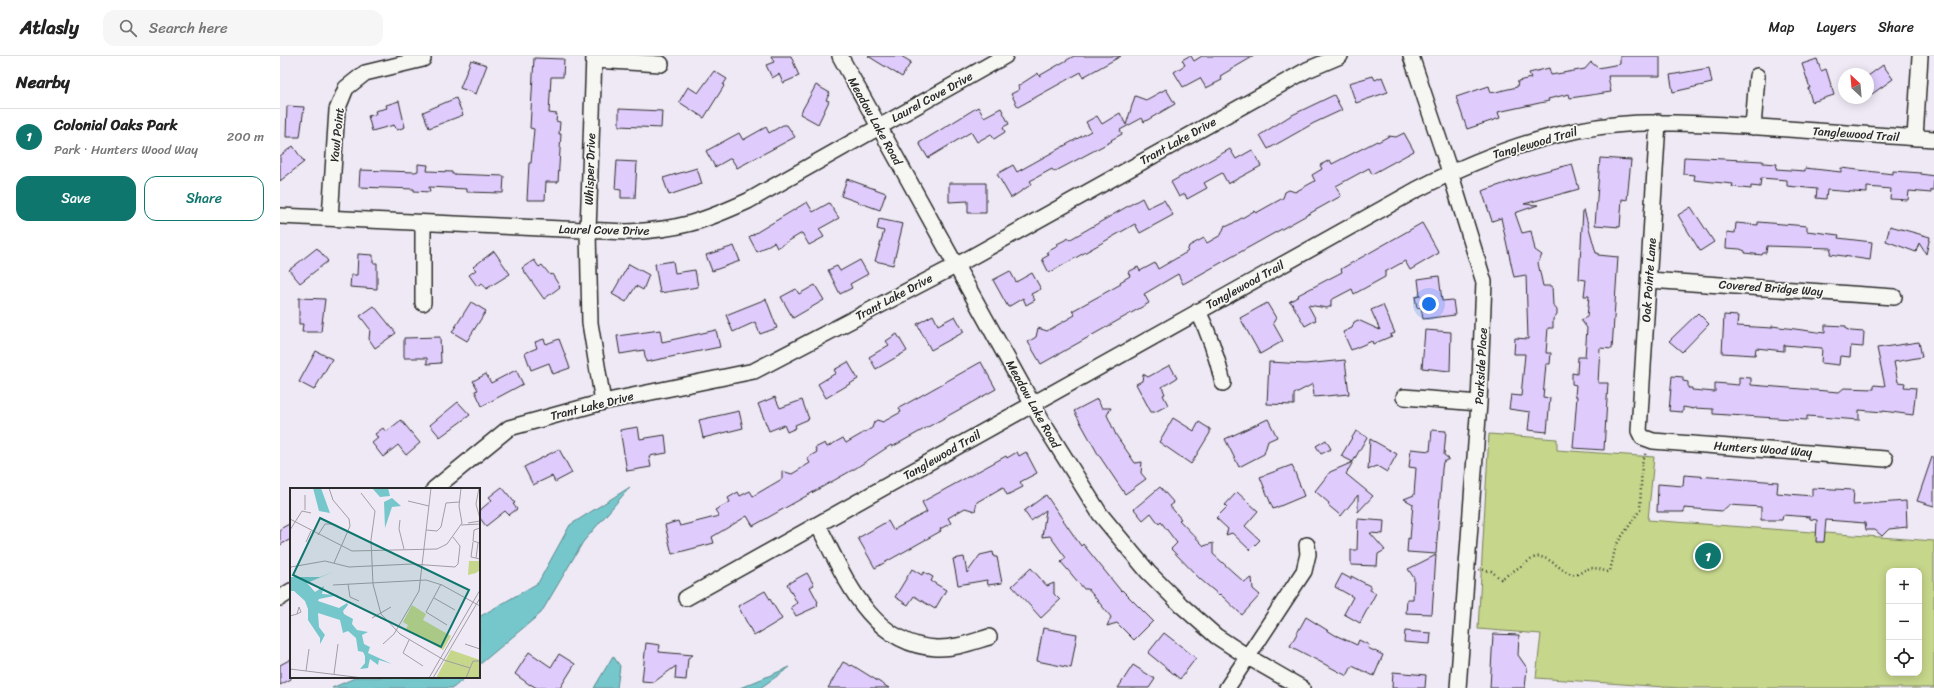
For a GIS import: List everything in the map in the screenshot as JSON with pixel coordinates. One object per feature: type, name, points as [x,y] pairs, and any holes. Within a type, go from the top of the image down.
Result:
[{"type":"street","name":"Meadow Lake Road","points":[[840,56],[878,127],[1033,404],[1076,478],[1117,536],[1148,572],[1181,605],[1216,636],[1248,657],[1302,688]]},
{"type":"street","name":"Laurel Cove Drive","points":[[280,216],[588,231],[653,231],[678,228],[712,217],[748,201],[1006,56]]},
{"type":"street","name":"Trant Lake Drive","points":[[435,488],[509,428],[602,402],[754,371],[956,264],[1307,70],[1340,56]]},
{"type":"street","name":"Parkside Place","points":[[1411,56],[1450,172],[1484,282],[1479,403],[1458,688]]},
{"type":"street","points":[[1915,138],[1920,56]]},
{"type":"street","points":[[595,58],[661,64]]},
{"type":"street","name":"Whisper Drive","points":[[595,58],[588,231],[590,324],[602,402]]},
{"type":"street","name":"Yawl Point","points":[[330,218],[337,110],[346,88],[364,73],[423,59]]},
{"type":"street","points":[[1753,127],[1757,76]]},
{"type":"street","name":"Tanglewood Trail","points":[[686,598],[1450,172],[1503,151],[1543,138],[1582,130],[1621,124],[1658,122],[1934,140]]},
{"type":"street","name":"Oak Pointe Lane","points":[[1647,439],[1639,431],[1658,122]]},
{"type":"street","points":[[423,223],[423,303]]},
{"type":"street","name":"Covered Bridge Way","points":[[1649,280],[1894,297]]},
{"type":"street","name":"Tanglewood Trail","points":[[1198,312],[1208,331],[1216,353],[1222,382]]},
{"type":"street","points":[[1404,397],[1479,403]]},
{"type":"street","name":"Hunters Wood Way","points":[[1647,439],[1885,459]]},
{"type":"street","points":[[818,525],[859,601],[870,615],[895,635],[922,646],[936,648],[951,648],[989,637]]},
{"type":"street","points":[[1227,688],[1304,571],[1308,554],[1307,545]]},
{"type":"street","points":[[280,598],[290,593]]},
{"type":"path","points":[[1467,568],[1491,571],[1501,579],[1535,557],[1539,556],[1548,559],[1570,574],[1576,575],[1589,568],[1598,567],[1607,572],[1610,571],[1616,545],[1640,510],[1642,463],[1647,439]]},
{"type":"green space","points":[[1489,434],[1557,439],[1557,450],[1654,457],[1648,520],[1934,541],[1934,688],[1679,688],[1536,678],[1541,634],[1478,629]]},
{"type":"water","points":[[630,487],[583,542],[541,613],[480,664],[480,616],[538,583],[570,525]]},
{"type":"water","points":[[613,656],[620,666],[617,688],[594,688]]},
{"type":"water","points":[[790,667],[760,688],[740,688]]},
{"type":"water","points":[[355,678],[465,678],[453,688],[332,688]]},
{"type":"building","points":[[771,56],[791,56],[799,76],[783,83],[779,74],[772,78],[766,65],[774,62]]},
{"type":"building","points":[[868,56],[901,56],[911,62],[902,77]]},
{"type":"building","points":[[1074,56],[1121,56],[1083,77],[1081,72],[1018,107],[1011,94],[1019,90],[1018,86],[1038,73],[1039,76]]},
{"type":"building","points":[[1191,56],[1194,61],[1202,56],[1254,56],[1220,76],[1222,80],[1206,88],[1200,78],[1183,87],[1174,72],[1185,65],[1182,60]]},
{"type":"building","points":[[1620,56],[1660,56],[1660,76],[1608,76],[1611,92],[1570,98],[1569,94],[1548,99],[1549,101],[1498,112],[1500,118],[1467,129],[1456,97],[1489,86],[1491,93],[1517,87],[1518,81],[1531,78],[1529,73],[1549,68],[1551,75],[1585,69],[1591,62],[1598,68],[1620,64]]},
{"type":"building","points":[[534,58],[564,59],[563,77],[551,77],[549,113],[557,114],[556,121],[560,122],[559,134],[561,134],[558,182],[546,182],[545,200],[527,200],[529,163],[531,163],[534,129],[530,128]]},
{"type":"building","points":[[1817,59],[1821,71],[1826,69],[1834,95],[1812,102],[1808,88],[1810,88],[1802,64]]},
{"type":"building","points":[[471,60],[487,65],[476,94],[460,88]]},
{"type":"building","points":[[1883,65],[1893,79],[1874,93],[1874,72]]},
{"type":"building","points":[[1709,68],[1712,83],[1673,92],[1670,75]]},
{"type":"building","points":[[714,71],[727,79],[704,118],[679,102],[688,87],[698,93]]},
{"type":"building","points":[[1373,76],[1375,80],[1382,77],[1388,92],[1356,103],[1349,83]]},
{"type":"building","points":[[816,85],[830,93],[826,100],[829,101],[818,124],[800,114]]},
{"type":"building","points":[[1166,89],[1175,104],[1144,122],[1142,118],[1120,130],[1122,134],[1111,140],[1112,141],[1054,172],[1052,169],[1030,181],[1032,184],[1011,198],[997,174],[1013,165],[1017,172],[1091,131],[1086,122],[1097,116],[1102,124],[1120,113],[1126,125],[1135,96],[1146,100]]},
{"type":"building","points":[[1334,95],[1342,110],[1314,123],[1268,149],[1260,135],[1290,116]]},
{"type":"building","points":[[456,98],[463,115],[429,128],[423,112]]},
{"type":"building","points":[[399,101],[405,127],[397,130],[394,125],[372,131],[368,116],[376,114],[375,111],[387,108],[386,105]]},
{"type":"building","points":[[287,106],[304,107],[300,137],[286,137]]},
{"type":"building","points":[[978,107],[984,117],[1001,108],[1009,124],[1003,127],[1005,132],[994,139],[991,134],[977,142],[971,132],[928,158],[919,143]]},
{"type":"building","points":[[619,109],[662,111],[661,128],[619,126]]},
{"type":"building","points":[[783,125],[787,125],[795,137],[737,168],[731,158],[715,167],[706,151],[739,133],[743,140],[766,127],[769,133]]},
{"type":"building","points":[[1404,133],[1414,151],[1372,174],[1369,168],[1336,186],[1341,196],[1183,284],[1178,274],[1144,294],[1149,303],[1041,364],[1028,342],[1036,337],[1038,328],[1047,331],[1075,315],[1072,311],[1121,284],[1120,282],[1130,276],[1128,272],[1138,267],[1140,271],[1155,263],[1158,269],[1187,252],[1189,246],[1204,238],[1207,243],[1221,235],[1225,225],[1228,226],[1254,211],[1256,213],[1283,198],[1285,192],[1289,190],[1295,192],[1315,181],[1312,175],[1322,169],[1320,165],[1330,160],[1332,164],[1377,141],[1378,142],[1389,136],[1396,137]]},
{"type":"building","points":[[293,146],[304,162],[280,181],[280,156]]},
{"type":"building","points":[[1230,149],[1236,159],[1252,150],[1261,166],[1228,184],[1222,173],[1204,183],[1207,188],[1187,199],[1185,194],[1179,197],[1171,182]]},
{"type":"building","points":[[1684,157],[1763,161],[1763,163],[1777,164],[1776,169],[1805,171],[1805,168],[1841,172],[1841,168],[1893,174],[1893,171],[1921,173],[1934,176],[1933,191],[1931,190],[1931,193],[1909,191],[1908,200],[1890,199],[1891,189],[1867,187],[1867,193],[1827,190],[1826,199],[1816,198],[1817,189],[1787,186],[1787,180],[1761,178],[1760,187],[1751,186],[1751,189],[1732,187],[1733,184],[1694,180],[1695,175],[1683,174]]},
{"type":"building","points":[[1600,158],[1631,160],[1627,200],[1622,199],[1620,227],[1595,225]]},
{"type":"building","points":[[617,161],[637,162],[635,198],[621,198],[621,190],[615,189]]},
{"type":"building","points":[[418,164],[428,165],[427,171],[452,172],[452,174],[504,176],[503,193],[467,192],[467,189],[429,187],[430,192],[414,191],[414,189],[359,187],[360,170],[415,172],[418,171]]},
{"type":"building","points":[[1572,164],[1579,189],[1524,204],[1538,205],[1515,213],[1522,233],[1531,231],[1535,250],[1542,255],[1538,263],[1543,286],[1552,286],[1553,305],[1557,310],[1557,314],[1553,319],[1553,328],[1548,328],[1546,353],[1551,353],[1550,364],[1546,364],[1543,397],[1550,398],[1547,432],[1528,430],[1530,412],[1509,409],[1511,395],[1521,396],[1525,354],[1514,354],[1515,338],[1528,339],[1526,275],[1514,277],[1501,218],[1492,221],[1482,191],[1530,175]]},
{"type":"building","points":[[697,168],[702,184],[669,195],[663,178]]},
{"type":"building","points":[[847,179],[886,193],[880,210],[841,196]]},
{"type":"building","points":[[949,183],[986,183],[986,213],[968,213],[968,201],[949,202]]},
{"type":"building","points":[[1142,198],[1147,208],[1164,200],[1173,215],[1140,233],[1135,224],[1049,273],[1042,259],[1049,255],[1047,252],[1058,246],[1057,244],[1069,238],[1069,240]]},
{"type":"building","points":[[807,202],[813,212],[829,203],[839,218],[819,229],[824,237],[809,245],[802,233],[777,248],[774,242],[757,252],[749,237]]},
{"type":"building","points":[[1691,207],[1714,242],[1700,251],[1678,215]]},
{"type":"building","points":[[1583,210],[1596,253],[1598,253],[1598,255],[1618,257],[1612,349],[1600,348],[1598,383],[1608,383],[1604,450],[1573,448],[1577,396],[1575,396],[1576,385],[1572,384],[1572,373],[1577,374],[1578,357],[1585,357],[1587,328],[1581,320],[1587,317],[1589,296],[1584,296],[1586,280],[1579,279]]},
{"type":"building","points":[[879,219],[903,224],[893,265],[875,261],[884,231],[877,229]]},
{"type":"building","points":[[1758,222],[1807,226],[1807,231],[1839,235],[1838,238],[1872,242],[1870,260],[1830,254],[1831,248],[1767,246],[1766,253],[1763,253],[1762,255],[1745,253],[1745,251],[1740,249],[1726,248],[1727,232],[1735,233],[1736,223],[1758,225]]},
{"type":"building","points":[[1422,223],[1439,253],[1410,270],[1405,261],[1385,272],[1385,277],[1354,294],[1352,289],[1331,300],[1331,306],[1327,308],[1308,305],[1316,320],[1305,326],[1291,302],[1289,302],[1299,296],[1298,295],[1342,272],[1341,269]]},
{"type":"building","points":[[1890,226],[1930,237],[1926,254],[1919,243],[1916,252],[1886,241]]},
{"type":"building","points":[[734,246],[740,261],[712,271],[706,255]]},
{"type":"building","points":[[317,248],[328,261],[300,283],[289,270]]},
{"type":"building","points":[[494,251],[510,274],[486,289],[482,283],[477,286],[469,275],[476,270],[473,267]]},
{"type":"building","points":[[358,254],[373,255],[373,263],[377,263],[377,289],[350,287],[351,275],[357,275]]},
{"type":"building","points":[[534,260],[539,267],[542,265],[550,275],[552,274],[560,287],[544,299],[522,268]]},
{"type":"building","points":[[860,260],[868,274],[850,284],[852,288],[840,294],[828,270],[837,266],[840,271]]},
{"type":"building","points":[[673,261],[675,273],[695,270],[698,287],[660,293],[655,264]]},
{"type":"building","points":[[629,264],[649,275],[643,290],[636,286],[626,302],[612,294]]},
{"type":"building","points":[[1010,271],[1016,282],[1032,273],[1041,289],[1031,294],[1035,300],[1026,305],[1023,298],[1008,307],[993,280]]},
{"type":"building","points":[[1439,276],[1442,301],[1453,300],[1455,315],[1423,319],[1421,307],[1417,308],[1415,297],[1420,296],[1418,279]]},
{"type":"building","points":[[815,285],[824,300],[793,318],[781,297],[796,289],[799,294]]},
{"type":"building","points":[[299,298],[325,299],[321,332],[302,332],[303,324],[299,324]]},
{"type":"building","points":[[766,299],[777,328],[760,334],[755,322],[733,332],[726,315]]},
{"type":"building","points":[[471,302],[486,311],[467,341],[452,332]]},
{"type":"building","points":[[1267,303],[1276,318],[1273,323],[1283,341],[1260,354],[1240,318]]},
{"type":"building","points":[[1383,305],[1395,333],[1390,335],[1392,336],[1373,344],[1372,341],[1351,350],[1343,332],[1352,328],[1354,322],[1358,320],[1380,330],[1371,310]]},
{"type":"building","points":[[374,306],[396,333],[375,348],[369,339],[370,329],[360,316]]},
{"type":"building","points":[[1698,313],[1709,324],[1682,352],[1669,341]]},
{"type":"building","points":[[933,315],[938,325],[955,316],[964,332],[931,350],[917,324]]},
{"type":"building","points":[[1724,315],[1738,316],[1737,326],[1772,328],[1772,326],[1825,333],[1825,325],[1846,326],[1846,329],[1851,331],[1864,332],[1863,347],[1851,346],[1850,357],[1840,356],[1839,365],[1821,363],[1822,348],[1784,345],[1784,351],[1756,348],[1755,355],[1722,353]]},
{"type":"building","points":[[660,330],[662,342],[716,330],[720,347],[646,362],[644,350],[620,354],[617,336]]},
{"type":"building","points":[[1425,330],[1451,332],[1450,371],[1422,368]]},
{"type":"building","points":[[897,334],[907,351],[876,369],[869,357],[889,345],[886,341]]},
{"type":"building","points":[[440,337],[441,363],[427,364],[427,358],[404,358],[404,338]]},
{"type":"building","points":[[544,339],[546,344],[559,339],[570,368],[553,374],[549,363],[531,370],[525,353],[537,348],[535,342]]},
{"type":"building","points":[[1919,342],[1922,357],[1894,362],[1898,382],[1905,383],[1904,387],[1916,388],[1913,415],[1883,411],[1859,410],[1859,420],[1807,416],[1807,420],[1713,414],[1713,409],[1694,409],[1683,407],[1683,412],[1669,411],[1672,376],[1683,377],[1683,381],[1688,382],[1688,388],[1692,388],[1692,390],[1715,392],[1715,383],[1739,385],[1739,377],[1751,378],[1751,385],[1839,392],[1844,388],[1874,389],[1874,385],[1885,386],[1877,348]]},
{"type":"building","points":[[316,351],[332,359],[314,390],[299,382]]},
{"type":"building","points":[[1345,360],[1349,394],[1314,397],[1313,384],[1294,394],[1294,405],[1267,404],[1269,362],[1305,364]]},
{"type":"building","points":[[848,362],[858,379],[826,398],[818,384],[836,373],[834,370]]},
{"type":"building","points":[[981,362],[996,389],[892,447],[891,445],[856,468],[753,526],[747,516],[712,537],[714,543],[672,554],[665,525],[678,521],[680,526],[719,516],[715,510],[730,502],[728,498],[738,492],[740,496],[750,491],[753,496],[782,479],[782,471],[792,474],[810,463],[807,458],[817,452],[815,448],[825,443],[827,447],[843,438],[846,443],[872,428],[874,422],[877,420],[883,422],[901,412],[899,408]]},
{"type":"building","points":[[1170,365],[1177,378],[1162,387],[1165,394],[1163,395],[1168,405],[1155,412],[1151,412],[1136,384],[1142,381],[1143,374],[1148,377]]},
{"type":"building","points":[[516,370],[523,384],[482,406],[475,391],[478,390],[473,381],[486,374],[491,383]]},
{"type":"building","points":[[775,397],[780,408],[802,400],[809,419],[795,425],[796,428],[787,432],[784,425],[769,431],[758,404]]},
{"type":"building","points":[[1097,399],[1102,408],[1111,408],[1107,415],[1116,435],[1135,463],[1142,462],[1141,473],[1146,479],[1125,494],[1098,454],[1074,411]]},
{"type":"building","points":[[458,402],[470,415],[440,437],[430,425]]},
{"type":"building","points":[[739,411],[743,428],[703,438],[699,420]]},
{"type":"building","points":[[1173,418],[1194,431],[1199,422],[1210,429],[1210,433],[1191,464],[1159,442]]},
{"type":"building","points":[[1268,419],[1277,437],[1268,441],[1264,454],[1239,467],[1225,439]]},
{"type":"building","points":[[401,420],[420,443],[406,455],[398,445],[383,457],[372,443],[378,438],[375,434],[383,428],[386,432]]},
{"type":"building","points":[[638,427],[640,439],[665,435],[667,453],[649,456],[651,467],[627,471],[620,430]]},
{"type":"building","points":[[1432,430],[1446,431],[1444,455],[1449,459],[1443,462],[1442,469],[1436,554],[1407,552],[1408,538],[1410,539],[1413,504],[1404,499],[1414,495],[1416,468],[1409,467],[1411,449],[1430,451]]},
{"type":"building","points":[[1356,431],[1367,437],[1353,462],[1341,456]]},
{"type":"building","points":[[1370,439],[1397,454],[1387,472],[1377,466],[1368,470]]},
{"type":"building","points":[[1326,440],[1331,449],[1321,454],[1316,446]]},
{"type":"building","points":[[559,449],[572,473],[555,482],[552,476],[533,485],[524,467]]},
{"type":"building","points":[[1017,452],[1019,456],[1026,452],[1037,473],[1020,482],[1023,487],[1007,495],[1003,487],[977,502],[975,511],[965,508],[948,518],[951,523],[940,529],[941,531],[875,568],[858,538],[888,521],[893,530],[927,512],[922,502],[1006,456],[1007,458]]},
{"type":"building","points":[[1932,457],[1934,457],[1934,506],[1917,501]]},
{"type":"building","points":[[1353,462],[1346,474],[1373,496],[1358,512],[1358,495],[1341,516],[1315,491],[1330,472]]},
{"type":"building","points":[[1292,465],[1304,496],[1273,509],[1260,477]]},
{"type":"building","points":[[1684,475],[1778,482],[1777,493],[1812,496],[1812,488],[1854,490],[1853,505],[1906,501],[1907,527],[1889,529],[1882,536],[1875,530],[1866,530],[1865,523],[1826,520],[1824,542],[1816,542],[1817,520],[1810,519],[1810,517],[1783,515],[1782,520],[1761,520],[1761,507],[1729,505],[1722,511],[1684,508],[1684,512],[1657,512],[1658,484],[1683,486]]},
{"type":"building","points":[[502,487],[515,503],[513,504],[517,509],[509,515],[505,511],[486,526],[480,518],[480,510],[492,500],[489,497]]},
{"type":"building","points":[[1160,487],[1174,503],[1170,506],[1181,519],[1179,520],[1204,546],[1213,543],[1213,554],[1244,582],[1252,578],[1253,589],[1260,595],[1242,615],[1220,594],[1219,595],[1200,579],[1171,549],[1177,543],[1161,522],[1159,524],[1151,513],[1143,520],[1134,509]]},
{"type":"building","points":[[1237,492],[1258,511],[1245,526],[1260,540],[1250,550],[1232,533],[1226,535],[1228,529],[1216,518],[1227,507],[1225,505]]},
{"type":"building","points":[[1046,495],[1081,546],[1083,544],[1121,591],[1122,590],[1153,621],[1134,640],[1117,623],[1107,626],[1111,617],[1088,589],[1084,589],[1061,562],[1066,558],[1050,536],[1042,537],[1046,510],[1031,521],[1024,511]]},
{"type":"building","points":[[1358,519],[1384,521],[1383,534],[1370,533],[1385,550],[1378,554],[1377,566],[1351,565],[1351,550],[1357,550]]},
{"type":"building","points":[[290,524],[290,540],[280,545],[280,529]]},
{"type":"building","points":[[993,552],[994,557],[997,557],[1002,583],[988,585],[987,580],[958,585],[953,559],[964,557],[967,573],[980,555]]},
{"type":"building","points":[[1436,555],[1432,614],[1406,613],[1407,599],[1413,599],[1414,578],[1408,569]]},
{"type":"building","points":[[1031,568],[1047,586],[1054,583],[1054,594],[1060,600],[1041,618],[1012,586]]},
{"type":"building","points":[[912,569],[922,575],[924,572],[933,577],[931,581],[946,590],[935,609],[914,596],[908,605],[895,597]]},
{"type":"building","points":[[807,573],[814,585],[810,587],[818,602],[818,606],[796,616],[791,607],[797,603],[787,584]]},
{"type":"building","points":[[1342,574],[1351,579],[1351,576],[1370,586],[1370,590],[1376,593],[1360,623],[1344,614],[1353,597],[1335,587]]},
{"type":"building","points":[[765,591],[782,619],[754,636],[738,606]]},
{"type":"building","points":[[1306,617],[1335,635],[1357,645],[1359,640],[1369,645],[1368,648],[1383,655],[1374,676],[1352,666],[1347,676],[1290,646]]},
{"type":"building","points":[[1043,628],[1077,634],[1071,668],[1037,661]]},
{"type":"building","points":[[1405,631],[1431,633],[1430,644],[1404,642]]},
{"type":"building","points":[[1164,633],[1196,658],[1180,679],[1148,653]]},
{"type":"building","points":[[1493,634],[1519,635],[1518,655],[1527,668],[1525,688],[1490,688]]},
{"type":"building","points":[[646,643],[660,645],[659,652],[693,655],[688,658],[686,680],[675,679],[676,666],[654,682],[642,681]]},
{"type":"building","points":[[529,652],[551,667],[559,654],[575,664],[560,688],[537,688],[530,685],[515,674]]},
{"type":"building","points":[[290,660],[291,679],[280,685],[280,665]]},
{"type":"building","points":[[843,662],[851,666],[852,665],[889,688],[828,688]]},
{"type":"building","points":[[1133,665],[1155,679],[1149,688],[1118,688]]},
{"type":"building","points":[[1393,672],[1426,675],[1425,688],[1392,688]]},
{"type":"place","name":"Colonial Oaks Park","points":[[1708,556]]}]
